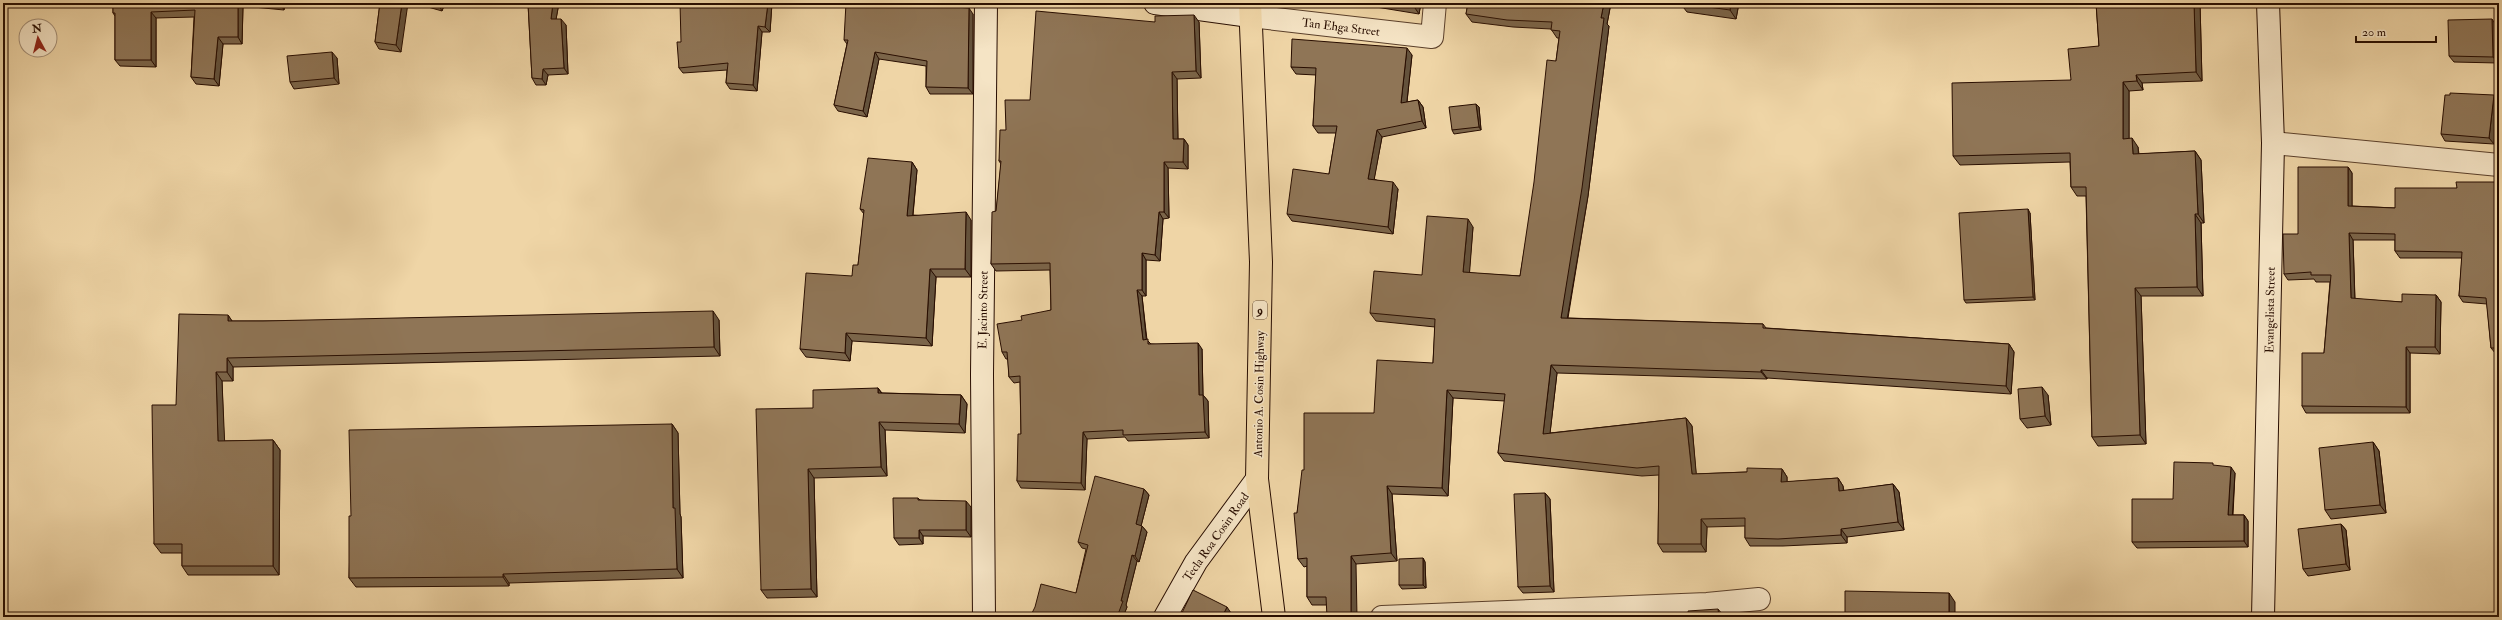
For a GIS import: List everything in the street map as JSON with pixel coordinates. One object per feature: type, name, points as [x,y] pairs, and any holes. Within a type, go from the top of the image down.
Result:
[{"type":"highway","name":"Antonio A. Cosin Highway","points":[[1250,10],[1261,262],[1257,479],[1274,617]]},
{"type":"street","name":"E. Jacinto Street","points":[[984,617],[982,375],[986,3]]},
{"type":"street","name":"Tan Ehga Street","points":[[1155,3],[1250,10],[1432,37],[1435,3]]},
{"type":"street","name":"Evangelista Street","points":[[2263,617],[2273,143],[2268,3]]},
{"type":"street","points":[[2273,143],[2499,165]]},
{"type":"street","name":"Tecla Roa Cosin Road","points":[[1165,617],[1196,562],[1257,479]]},
{"type":"street","points":[[1382,617],[1707,604],[1759,599]]},
{"type":"building","points":[[113,3],[238,3],[238,37],[218,37],[214,79],[191,77],[195,10],[151,12],[151,60],[115,60],[115,13],[113,13]]},
{"type":"building","points":[[380,3],[402,3],[396,45],[375,42]]},
{"type":"building","points":[[528,3],[553,3],[551,19],[561,19],[564,68],[543,69],[542,79],[532,78]]},
{"type":"building","points":[[680,3],[768,3],[765,27],[758,26],[753,85],[726,83],[728,63],[679,68],[677,42],[681,42]]},
{"type":"building","points":[[846,3],[905,3],[969,8],[968,88],[926,87],[927,61],[875,52],[863,111],[834,105],[848,40],[844,40]]},
{"type":"building","points":[[1398,3],[1413,3],[1413,5]]},
{"type":"building","points":[[1468,3],[1604,3],[1601,18],[1604,18],[1582,188],[1561,318],[1763,324],[1763,328],[2009,344],[2006,386],[1761,370],[1761,372],[1551,365],[1543,434],[1686,418],[1692,474],[1747,472],[1747,468],[1782,469],[1781,482],[1838,478],[1839,491],[1893,484],[1898,522],[1841,529],[1841,535],[1778,539],[1745,538],[1745,518],[1701,519],[1701,544],[1658,544],[1659,466],[1637,468],[1498,453],[1505,394],[1447,390],[1442,488],[1387,486],[1391,553],[1351,556],[1351,617],[1327,617],[1326,597],[1307,597],[1307,558],[1298,559],[1294,513],[1297,513],[1302,470],[1304,470],[1304,413],[1374,413],[1377,360],[1433,363],[1435,319],[1370,313],[1374,271],[1422,275],[1427,216],[1468,219],[1463,272],[1520,276],[1534,182],[1547,60],[1556,61],[1560,31],[1551,30],[1552,22],[1507,20],[1466,14]]},
{"type":"building","points":[[1680,3],[1731,3],[1730,10]]},
{"type":"building","points":[[2096,3],[2194,3],[2196,72],[2136,75],[2137,81],[2123,82],[2123,139],[2132,138],[2133,154],[2195,151],[2198,214],[2195,214],[2197,287],[2135,288],[2140,435],[2092,437],[2086,187],[2071,187],[2070,153],[1953,156],[1952,83],[2071,80],[2068,49],[2099,46]]},
{"type":"building","points":[[1036,11],[1155,22],[1155,16],[1194,15],[1196,71],[1172,72],[1173,139],[1184,139],[1183,162],[1164,162],[1164,212],[1159,212],[1155,255],[1142,253],[1142,290],[1137,290],[1143,340],[1148,339],[1148,344],[1198,343],[1199,395],[1203,395],[1205,432],[1123,435],[1123,430],[1083,432],[1081,483],[1017,481],[1018,434],[1021,434],[1020,376],[1009,377],[1007,352],[1002,352],[997,324],[1022,320],[1021,316],[1051,310],[1050,263],[991,264],[992,212],[996,211],[1001,161],[999,161],[1000,130],[1006,130],[1005,100],[1030,100]]},
{"type":"building","points":[[2492,19],[2493,57],[2449,56],[2448,20]]},
{"type":"building","points":[[1292,39],[1407,48],[1401,103],[1418,100],[1422,121],[1377,130],[1368,179],[1393,182],[1388,227],[1287,214],[1293,169],[1329,174],[1337,126],[1313,126],[1316,68],[1291,67]]},
{"type":"building","points":[[332,52],[334,78],[290,82],[287,56]]},
{"type":"building","points":[[2450,93],[2494,95],[2489,138],[2441,134],[2445,95],[2450,95]]},
{"type":"building","points":[[1476,104],[1479,127],[1452,130],[1449,107]]},
{"type":"building","points":[[868,158],[912,162],[907,216],[966,212],[965,269],[930,269],[926,338],[846,333],[845,353],[800,349],[806,273],[852,276],[853,265],[858,265],[864,210],[860,209]]},
{"type":"building","points":[[2298,167],[2348,167],[2348,206],[2395,208],[2395,188],[2457,188],[2456,182],[2499,182],[2499,348],[2491,348],[2486,298],[2459,296],[2462,252],[2395,251],[2395,234],[2349,233],[2351,298],[2402,302],[2402,294],[2436,295],[2435,347],[2406,347],[2406,407],[2302,406],[2302,353],[2324,353],[2331,275],[2311,275],[2311,272],[2284,274],[2283,234],[2298,234]]},
{"type":"building","points":[[2028,209],[2033,297],[1964,300],[1959,213]]},
{"type":"building","points":[[713,311],[714,347],[227,358],[227,372],[216,372],[218,441],[273,440],[273,566],[182,566],[182,544],[154,544],[152,405],[176,405],[179,314],[228,315],[228,321],[263,321]]},
{"type":"building","points":[[2042,387],[2045,416],[2020,419],[2018,389]]},
{"type":"building","points":[[878,388],[878,393],[961,395],[959,424],[879,422],[881,467],[808,469],[811,589],[761,590],[756,409],[813,408],[813,390]]},
{"type":"building","points":[[672,424],[673,508],[675,508],[677,569],[503,574],[503,577],[349,578],[349,516],[351,516],[349,430]]},
{"type":"building","points":[[2373,442],[2380,505],[2325,510],[2319,448]]},
{"type":"building","points":[[2174,462],[2213,463],[2213,465],[2231,467],[2228,515],[2244,515],[2244,541],[2132,542],[2132,499],[2173,499]]},
{"type":"building","points":[[1095,476],[1144,489],[1136,524],[1142,526],[1135,556],[1132,555],[1121,601],[1123,601],[1117,617],[1030,617],[1035,607],[1041,584],[1076,593],[1088,545],[1078,542]]},
{"type":"building","points":[[1545,493],[1550,586],[1518,587],[1514,494]]},
{"type":"building","points":[[893,498],[966,501],[966,530],[919,530],[919,538],[894,538]]},
{"type":"building","points":[[2341,524],[2346,564],[2303,569],[2298,529]]},
{"type":"building","points":[[1423,558],[1423,585],[1399,585],[1399,559]]},
{"type":"building","points":[[1193,590],[1227,607],[1222,617],[1180,617]]},
{"type":"building","points":[[1845,591],[1949,593],[1949,617],[1845,617]]},
{"type":"building","points":[[1718,609],[1719,617],[1689,617],[1688,611]]}]
